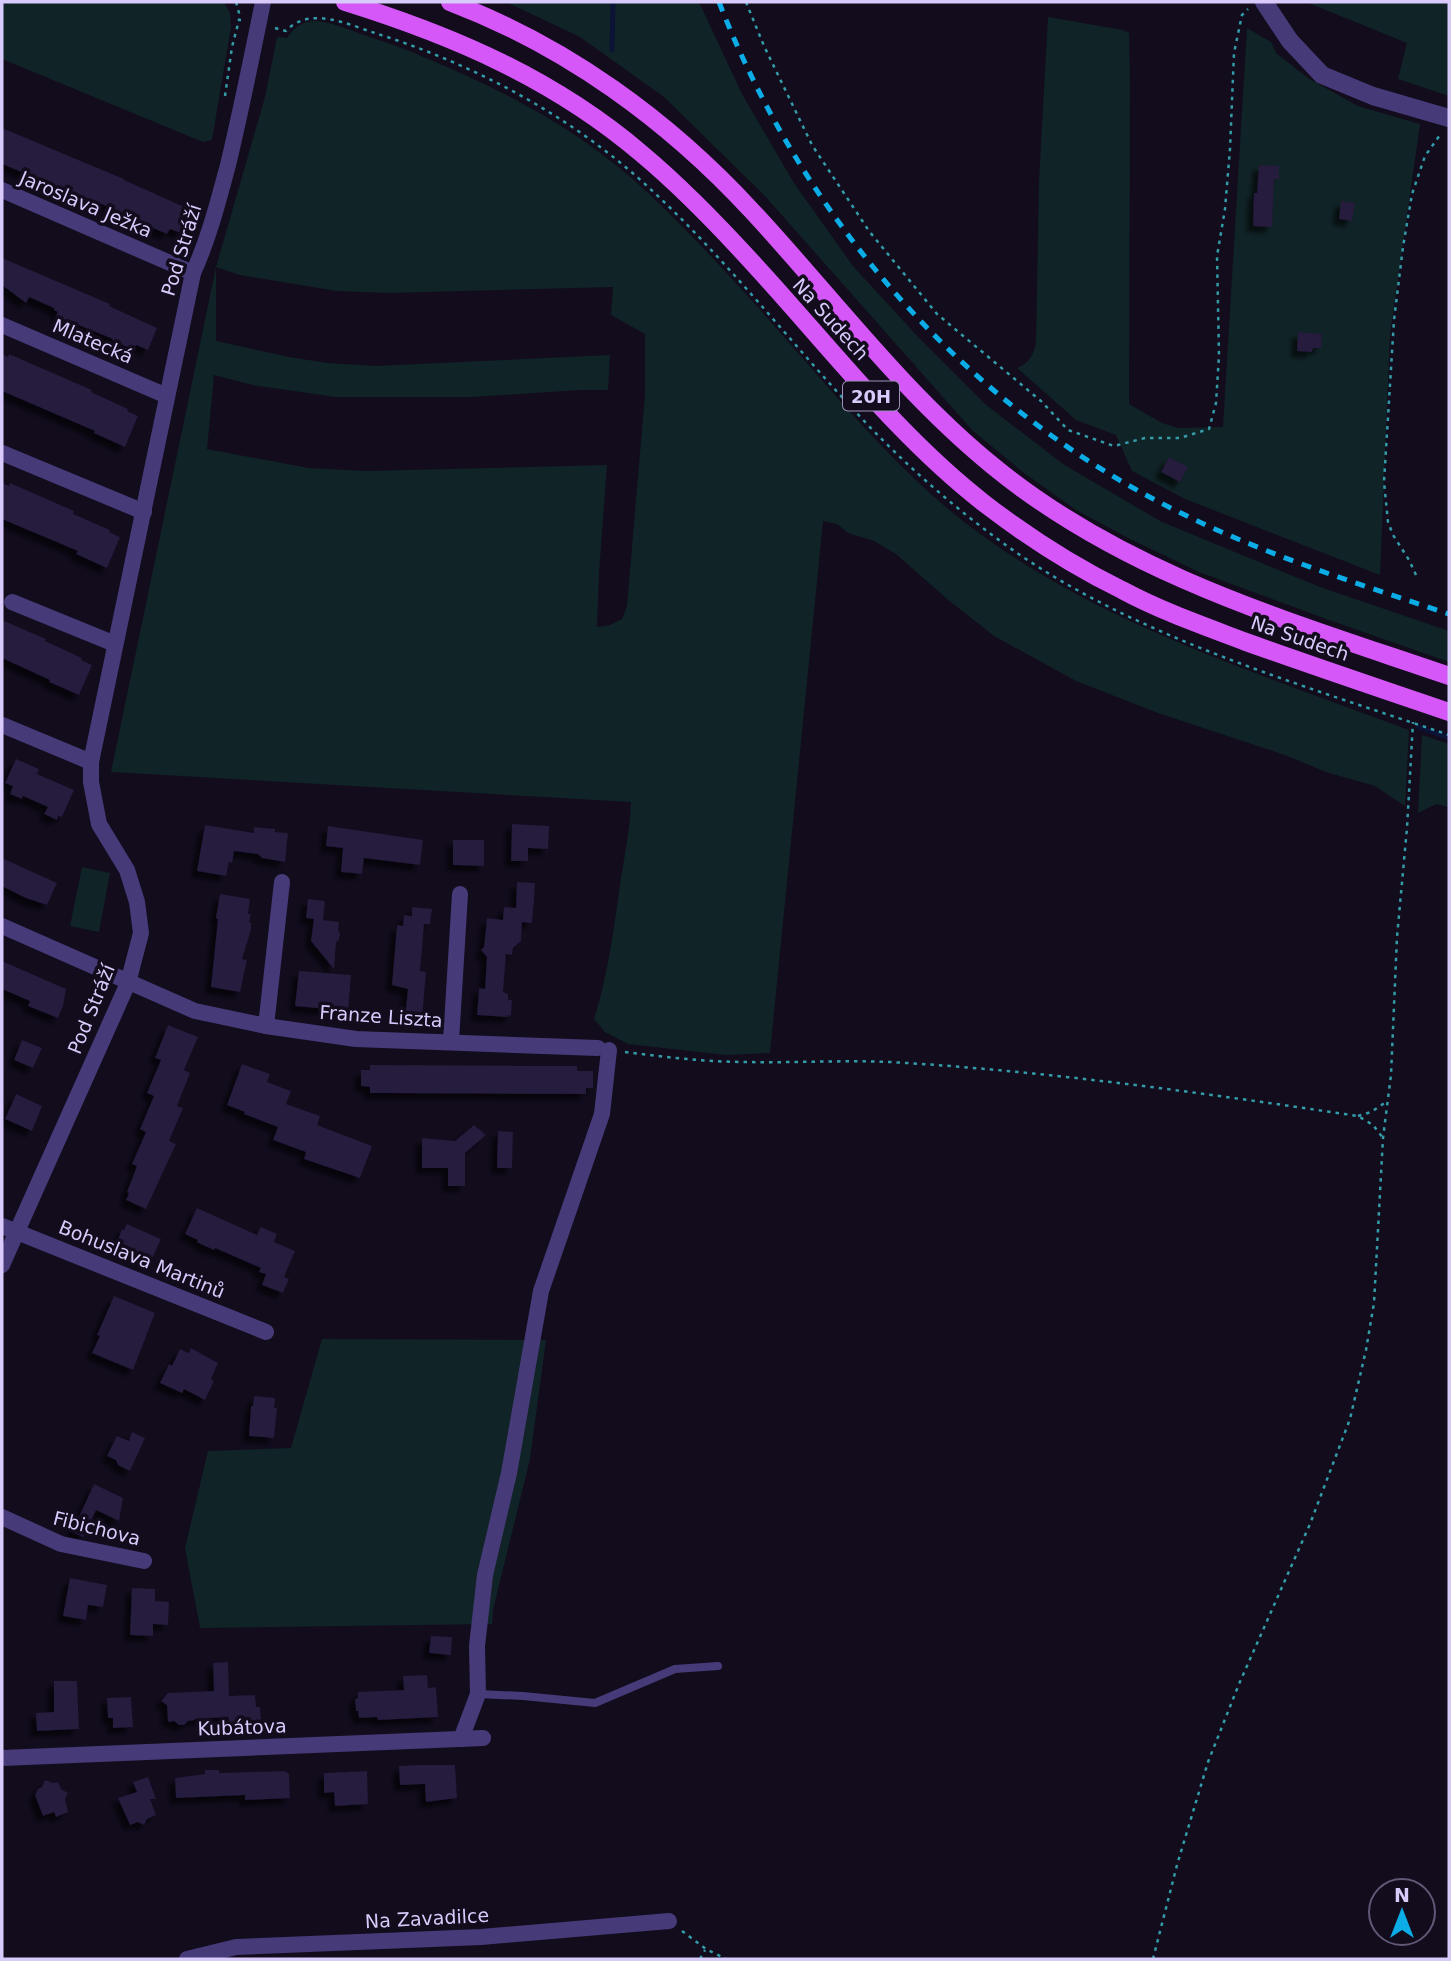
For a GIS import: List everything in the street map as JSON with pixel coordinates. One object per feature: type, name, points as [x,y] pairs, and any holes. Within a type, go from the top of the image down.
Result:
[{"type":"main road","name":"Na Sudech","points":[[345,2],[408,22],[508,65],[554,90],[642,153],[726,235],[875,401],[926,452],[983,502],[1048,549],[1124,592],[1173,614],[1267,650],[1449,712]]},
{"type":"main road","name":"Na Sudech","points":[[450,2],[476,11],[526,35],[570,60],[613,88],[664,128],[749,208],[928,407],[993,466],[1055,512],[1100,540],[1176,578],[1280,618],[1449,676]]},
{"type":"street","name":"Pod Stráží","points":[[2,1265],[9,1229],[128,983],[141,933],[138,902],[127,870],[99,824],[91,782],[91,762],[193,273],[209,234],[227,167],[263,2]]},
{"type":"street","points":[[1256,5],[1322,75],[1446,124]]},
{"type":"street","name":"Jaroslava Ježka","points":[[2,190],[193,273]]},
{"type":"street","name":"Mlatecká","points":[[2,325],[167,396]]},
{"type":"street","points":[[2,453],[144,512]]},
{"type":"street","points":[[12,602],[115,644]]},
{"type":"street","points":[[2,726],[91,762]]},
{"type":"street","points":[[266,1026],[282,882]]},
{"type":"street","name":"Franze Liszta","points":[[451,1041],[460,894]]},
{"type":"street","name":"Franze Liszta","points":[[2,926],[195,1011],[266,1026],[356,1039],[604,1049]]},
{"type":"street","points":[[461,1739],[478,1694],[477,1646],[485,1575],[509,1473],[541,1291],[603,1114],[604,1049]]},
{"type":"street","name":"Bohuslava Martinů","points":[[9,1229],[266,1332]]},
{"type":"street","name":"Fibichova","points":[[2,1517],[61,1544],[144,1561]]},
{"type":"street","name":"Kubátova","points":[[2,1758],[483,1738]]},
{"type":"street","name":"Na Zavadilce","points":[[187,1959],[236,1947],[481,1937],[669,1921]]},
{"type":"lane","points":[[478,1694],[595,1703],[675,1669],[718,1666]]},
{"type":"path","points":[[746,2],[764,47],[812,145],[869,231],[937,314],[1041,401],[1068,430],[1114,446],[1145,438],[1180,438],[1209,429],[1216,403],[1219,355],[1217,256],[1225,209],[1234,53],[1242,15],[1256,5]]},
{"type":"path","points":[[224,106],[232,47],[239,20]]},
{"type":"path","points":[[1416,575],[1388,523],[1384,482],[1394,320],[1402,247],[1412,194],[1425,156],[1446,124]]},
{"type":"path","points":[[1153,1959],[1177,1865],[1208,1762],[1239,1684],[1310,1524],[1350,1419],[1366,1350],[1374,1303],[1413,722]]},
{"type":"path","points":[[604,1049],[689,1060],[887,1062],[980,1068],[1223,1096],[1358,1116],[1373,1125],[1383,1138]]},
{"type":"path","points":[[1358,1116],[1371,1112],[1386,1101]]},
{"type":"path","points":[[669,1921],[706,1949],[726,1959]]},
{"type":"path","points":[[700,1959],[706,1949]]},
{"type":"green space","points":[[2,2],[224,2],[230,13],[231,27],[212,140],[203,142],[2,59]]},
{"type":"green space","points":[[506,2],[699,2],[742,94],[794,183],[853,266],[985,404],[1063,464],[1162,522],[1320,587],[1449,631],[1449,662],[1199,572],[1076,510],[1024,473],[973,431],[764,195],[664,97],[580,37]]},
{"type":"green space","points":[[1306,2],[1449,2],[1449,96],[1398,79],[1407,43]]},
{"type":"green space","points":[[1048,17],[1129,33],[1129,404],[1162,423],[1179,428],[1223,427],[1247,28],[1271,42],[1276,53],[1308,78],[1358,106],[1420,124],[1390,335],[1380,575],[1185,499],[1132,471],[1116,435],[1076,420],[1017,368],[1030,358],[1036,342],[1039,181]]},
{"type":"green space","points":[[319,21],[338,26],[456,71],[515,99],[598,151],[648,193],[706,251],[857,420],[919,483],[963,521],[1014,557],[1067,589],[1178,642],[1235,666],[1409,730],[1405,806],[1375,786],[1326,772],[1076,681],[994,636],[896,554],[874,541],[848,533],[837,524],[823,521],[770,1053],[726,1055],[628,1044],[605,1032],[594,1019],[612,940],[631,802],[111,772],[216,267],[265,97],[277,37],[287,38],[292,31],[308,22]],"holes":[[[216,267],[240,275],[337,291],[389,293],[613,287],[611,315],[645,334],[645,395],[627,606],[622,619],[597,627],[607,465],[366,471],[309,468],[207,449],[214,375],[253,385],[336,397],[472,397],[608,390],[610,355],[376,366],[289,357],[216,341]]]},
{"type":"green space","points":[[1422,735],[1449,744],[1449,807],[1436,804],[1418,813]]},
{"type":"green space","points":[[82,867],[110,873],[99,932],[70,926]]},
{"type":"green space","points":[[322,1339],[546,1340],[530,1459],[493,1610],[492,1624],[200,1628],[185,1548],[208,1451],[291,1448]]},
{"type":"building","points":[[2,128],[191,210],[181,233],[170,229],[167,234],[125,216],[126,214],[2,164]]},
{"type":"building","points":[[1259,165],[1279,166],[1279,179],[1274,179],[1272,227],[1253,226],[1254,193],[1257,193]]},
{"type":"building","points":[[1341,201],[1355,203],[1352,221],[1339,219]]},
{"type":"building","points":[[2,258],[110,304],[109,306],[157,328],[148,350],[136,345],[133,350],[56,316],[58,312],[54,308],[29,297],[26,303],[2,285]]},
{"type":"building","points":[[1298,332],[1322,334],[1321,348],[1313,348],[1312,352],[1297,351]]},
{"type":"building","points":[[2,354],[8,357],[9,354],[92,390],[91,392],[138,416],[125,447],[94,433],[95,431],[2,391]]},
{"type":"building","points":[[1169,457],[1188,467],[1180,482],[1161,472]]},
{"type":"building","points":[[2,483],[9,486],[10,483],[74,511],[73,514],[120,537],[107,568],[76,554],[78,551],[2,519]]},
{"type":"building","points":[[2,620],[46,639],[45,641],[92,665],[79,695],[2,658]]},
{"type":"building","points":[[16,759],[39,769],[37,774],[74,790],[62,817],[58,816],[57,820],[44,814],[48,807],[23,796],[22,799],[10,794],[13,786],[5,783]]},
{"type":"building","points":[[512,824],[549,826],[548,849],[528,848],[528,861],[511,861]]},
{"type":"building","points":[[205,825],[254,833],[254,827],[288,833],[285,862],[262,858],[258,854],[234,851],[226,876],[197,871]]},
{"type":"building","points":[[328,826],[423,840],[420,865],[364,858],[362,874],[341,872],[343,848],[326,846]]},
{"type":"building","points":[[453,840],[484,840],[484,866],[453,865]]},
{"type":"building","points":[[2,858],[57,883],[47,905],[2,886]]},
{"type":"building","points":[[517,882],[535,883],[532,923],[522,922],[521,941],[513,948],[512,955],[506,954],[503,992],[508,994],[508,1000],[512,1000],[511,1016],[477,1015],[479,988],[485,989],[487,957],[481,950],[484,947],[487,918],[503,920],[504,907],[516,908]]},
{"type":"building","points":[[220,894],[250,899],[248,914],[251,914],[251,930],[242,959],[247,960],[240,992],[211,987]]},
{"type":"building","points":[[308,899],[325,901],[323,920],[339,922],[340,933],[336,942],[334,969],[311,941],[314,919],[306,918]]},
{"type":"building","points":[[412,907],[432,909],[430,924],[424,924],[420,971],[426,972],[422,1019],[405,1017],[408,989],[392,985],[397,925],[403,926],[404,915],[412,916]]},
{"type":"building","points":[[2,961],[66,989],[58,1018],[28,1006],[30,1001],[2,989]]},
{"type":"building","points":[[299,971],[351,975],[348,1011],[295,1006]]},
{"type":"building","points":[[168,1025],[198,1037],[184,1070],[190,1073],[177,1106],[183,1108],[169,1141],[176,1144],[146,1209],[126,1200],[137,1166],[132,1164],[146,1132],[140,1129],[154,1096],[147,1093],[161,1060],[155,1058]]},
{"type":"building","points":[[22,1040],[42,1048],[33,1068],[14,1060]]},
{"type":"building","points":[[242,1064],[270,1074],[267,1082],[291,1091],[286,1104],[320,1116],[317,1125],[372,1146],[360,1178],[304,1159],[306,1152],[273,1140],[278,1127],[227,1105]]},
{"type":"building","points":[[370,1065],[577,1066],[577,1071],[593,1071],[593,1088],[586,1088],[586,1094],[370,1093],[370,1087],[361,1086],[361,1070],[370,1070]]},
{"type":"building","points":[[16,1094],[42,1106],[32,1131],[5,1119]]},
{"type":"building","points":[[474,1125],[486,1135],[465,1153],[465,1186],[448,1186],[448,1168],[422,1168],[422,1138],[455,1141]]},
{"type":"building","points":[[498,1131],[513,1132],[512,1168],[497,1168]]},
{"type":"building","points":[[197,1208],[257,1235],[261,1227],[277,1234],[274,1242],[295,1251],[284,1277],[289,1279],[283,1293],[262,1285],[266,1274],[259,1272],[261,1268],[205,1246],[185,1234]]},
{"type":"building","points":[[127,1224],[161,1239],[148,1263],[134,1256],[136,1250],[117,1242]]},
{"type":"building","points":[[114,1296],[155,1313],[133,1370],[92,1353]]},
{"type":"building","points":[[191,1348],[218,1363],[211,1379],[214,1381],[205,1400],[184,1389],[182,1393],[160,1383],[180,1349],[189,1353]]},
{"type":"building","points":[[254,1396],[275,1398],[274,1408],[277,1408],[274,1438],[249,1436]]},
{"type":"building","points":[[132,1432],[145,1438],[130,1471],[107,1456],[117,1436],[129,1441]]},
{"type":"building","points":[[94,1484],[123,1498],[119,1521],[96,1510],[83,1537],[72,1532]]},
{"type":"building","points":[[70,1578],[107,1585],[103,1607],[88,1605],[86,1620],[63,1616]]},
{"type":"building","points":[[132,1588],[155,1589],[155,1601],[169,1602],[168,1625],[153,1624],[153,1636],[130,1635]]},
{"type":"building","points":[[431,1636],[452,1637],[451,1655],[429,1653]]},
{"type":"building","points":[[228,1662],[229,1696],[255,1695],[256,1707],[260,1707],[261,1721],[248,1722],[242,1727],[237,1722],[229,1722],[228,1717],[195,1719],[184,1725],[168,1722],[167,1705],[161,1701],[168,1693],[214,1691],[213,1663]]},
{"type":"building","points":[[427,1675],[428,1688],[436,1687],[438,1717],[378,1720],[377,1717],[359,1718],[355,1699],[358,1698],[358,1692],[404,1690],[403,1676]]},
{"type":"building","points":[[54,1681],[77,1681],[79,1729],[37,1731],[36,1713],[54,1712]]},
{"type":"building","points":[[131,1697],[133,1727],[113,1728],[113,1718],[108,1718],[107,1698]]},
{"type":"building","points":[[455,1765],[457,1798],[426,1802],[425,1784],[400,1785],[399,1766]]},
{"type":"building","points":[[205,1770],[219,1770],[219,1773],[285,1771],[289,1774],[290,1798],[245,1800],[245,1795],[176,1798],[175,1778],[205,1774]]},
{"type":"building","points":[[367,1771],[368,1804],[335,1806],[334,1792],[324,1793],[324,1773]]},
{"type":"building","points":[[148,1777],[156,1799],[150,1799],[156,1815],[147,1819],[144,1825],[138,1822],[130,1825],[118,1798],[137,1792],[133,1782]]},
{"type":"building","points":[[45,1780],[58,1782],[61,1789],[68,1793],[65,1799],[68,1812],[56,1817],[54,1812],[43,1816],[35,1795]]},
{"type":"waterway","points":[[612,50],[613,2]]},
{"type":"waterway","points":[[1419,727],[1449,738]]},
{"type":"railway","points":[[719,2],[755,83],[797,160],[847,233],[903,302],[965,364],[1032,421],[1105,471],[1215,529],[1314,568],[1449,614]]}]
